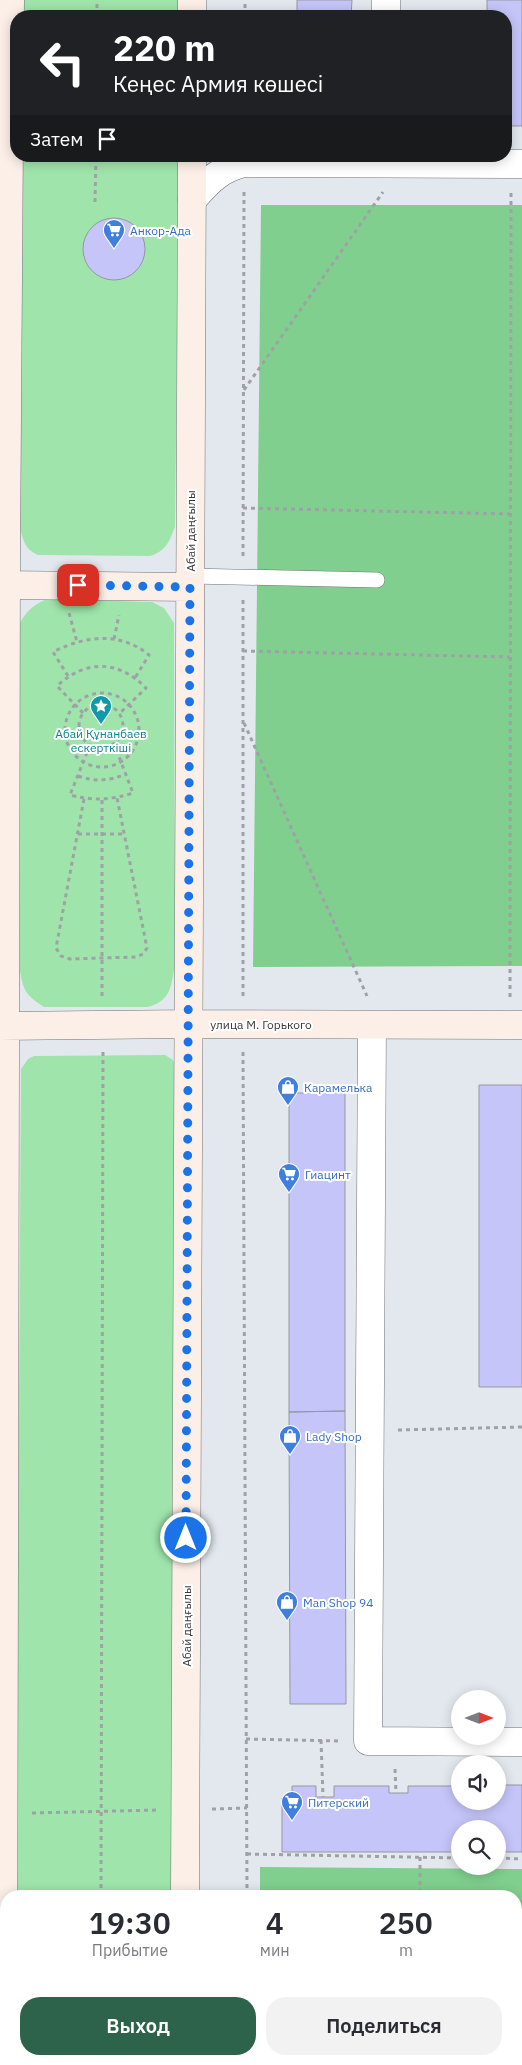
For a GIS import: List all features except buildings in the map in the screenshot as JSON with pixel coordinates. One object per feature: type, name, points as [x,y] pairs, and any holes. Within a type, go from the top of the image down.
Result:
[{"type":"main road","points":[[2,1878],[4,1813],[3,585],[10,0]]},
{"type":"main road","name":"Абай даңғылы","points":[[185,1890],[192,162]]},
{"type":"main road","points":[[3,585],[190,582]]},
{"type":"main road","name":"улица М. Горького","points":[[2,1026],[372,1025],[516,1013]]},
{"type":"street","points":[[192,200],[211,178],[233,166],[244,163],[516,176]]},
{"type":"street","points":[[372,1025],[368,1741],[522,1742]]},
{"type":"lane","points":[[190,582],[377,580]]},
{"type":"path","points":[[95,202],[96,162]]},
{"type":"path","points":[[243,391],[384,169]]},
{"type":"path","points":[[516,176],[510,514],[510,657],[516,1013]]},
{"type":"path","points":[[243,508],[510,514]]},
{"type":"path","points":[[68,676],[53,652],[76,642],[98,638],[129,643],[148,655],[135,678]]},
{"type":"path","points":[[243,651],[510,657]]},
{"type":"path","points":[[83,713],[57,686],[68,676],[85,668],[108,666],[119,669],[135,678],[146,688],[120,713]]},
{"type":"path","points":[[101,693],[115,695],[129,704],[138,722],[139,736],[134,750],[121,762],[110,767],[89,766],[83,762],[72,752],[65,739],[67,717],[75,705],[86,696],[101,693]]},
{"type":"path","points":[[101,703],[110,705],[120,713],[123,721],[124,730],[120,738],[114,744],[102,748],[90,745],[83,738],[80,730],[83,713],[92,705],[101,703]]},
{"type":"path","points":[[243,720],[369,1002],[372,1025]]},
{"type":"path","points":[[90,745],[70,795],[84,799],[102,800],[133,793],[114,744]]},
{"type":"path","points":[[78,776],[93,780],[104,780],[126,774]]},
{"type":"path","points":[[84,799],[56,948],[61,956],[70,958],[136,958],[143,954],[147,948],[117,798]]},
{"type":"path","points":[[101,1890],[102,800]]},
{"type":"path","points":[[78,834],[124,834]]},
{"type":"path","points":[[369,1431],[522,1427]]},
{"type":"path","points":[[246,1739],[368,1741]]},
{"type":"path","points":[[320,1740],[323,1797]]},
{"type":"path","points":[[4,1813],[247,1808]]},
{"type":"path","points":[[247,1854],[451,1858]]},
{"type":"path","points":[[420,1857],[420,1890]]},
{"type":"path","points":[[506,1858],[522,1859]]},
{"type":"green space","points":[[23,0],[180,0],[180,10],[23,10]]},
{"type":"green space","points":[[22,162],[179,162],[175,527],[171,537],[163,549],[150,556],[38,555],[28,548],[20,529]]},
{"type":"green space","points":[[261,205],[522,205],[522,966],[253,967]]},
{"type":"green space","points":[[47,599],[152,602],[164,608],[174,623],[175,965],[171,986],[166,997],[148,1007],[44,1007],[27,992],[21,978],[19,625],[30,609]]},
{"type":"green space","points":[[165,1055],[173,1060],[178,1073],[171,1890],[16,1890],[21,1069],[28,1059],[34,1056]]},
{"type":"green space","points":[[260,1867],[451,1868],[451,1875],[506,1875],[506,1869],[522,1869],[522,1890],[260,1890]]},
{"type":"place","name":"Анкор-Ада","points":[[114,249]]},
{"type":"place","name":"Абай Құнанбаев ескерткіші","points":[[101,725]]},
{"type":"place","name":"Карамелька","points":[[288,1106]]},
{"type":"place","name":"Гиацинт","points":[[289,1193]]},
{"type":"place","name":"Lady Shop","points":[[290,1455]]},
{"type":"place","name":"Man Shop 94","points":[[287,1621]]},
{"type":"place","name":"Питерский","points":[[292,1821]]},
{"type":"route","points":[[78,585],[190,587],[186,1538]]}]
